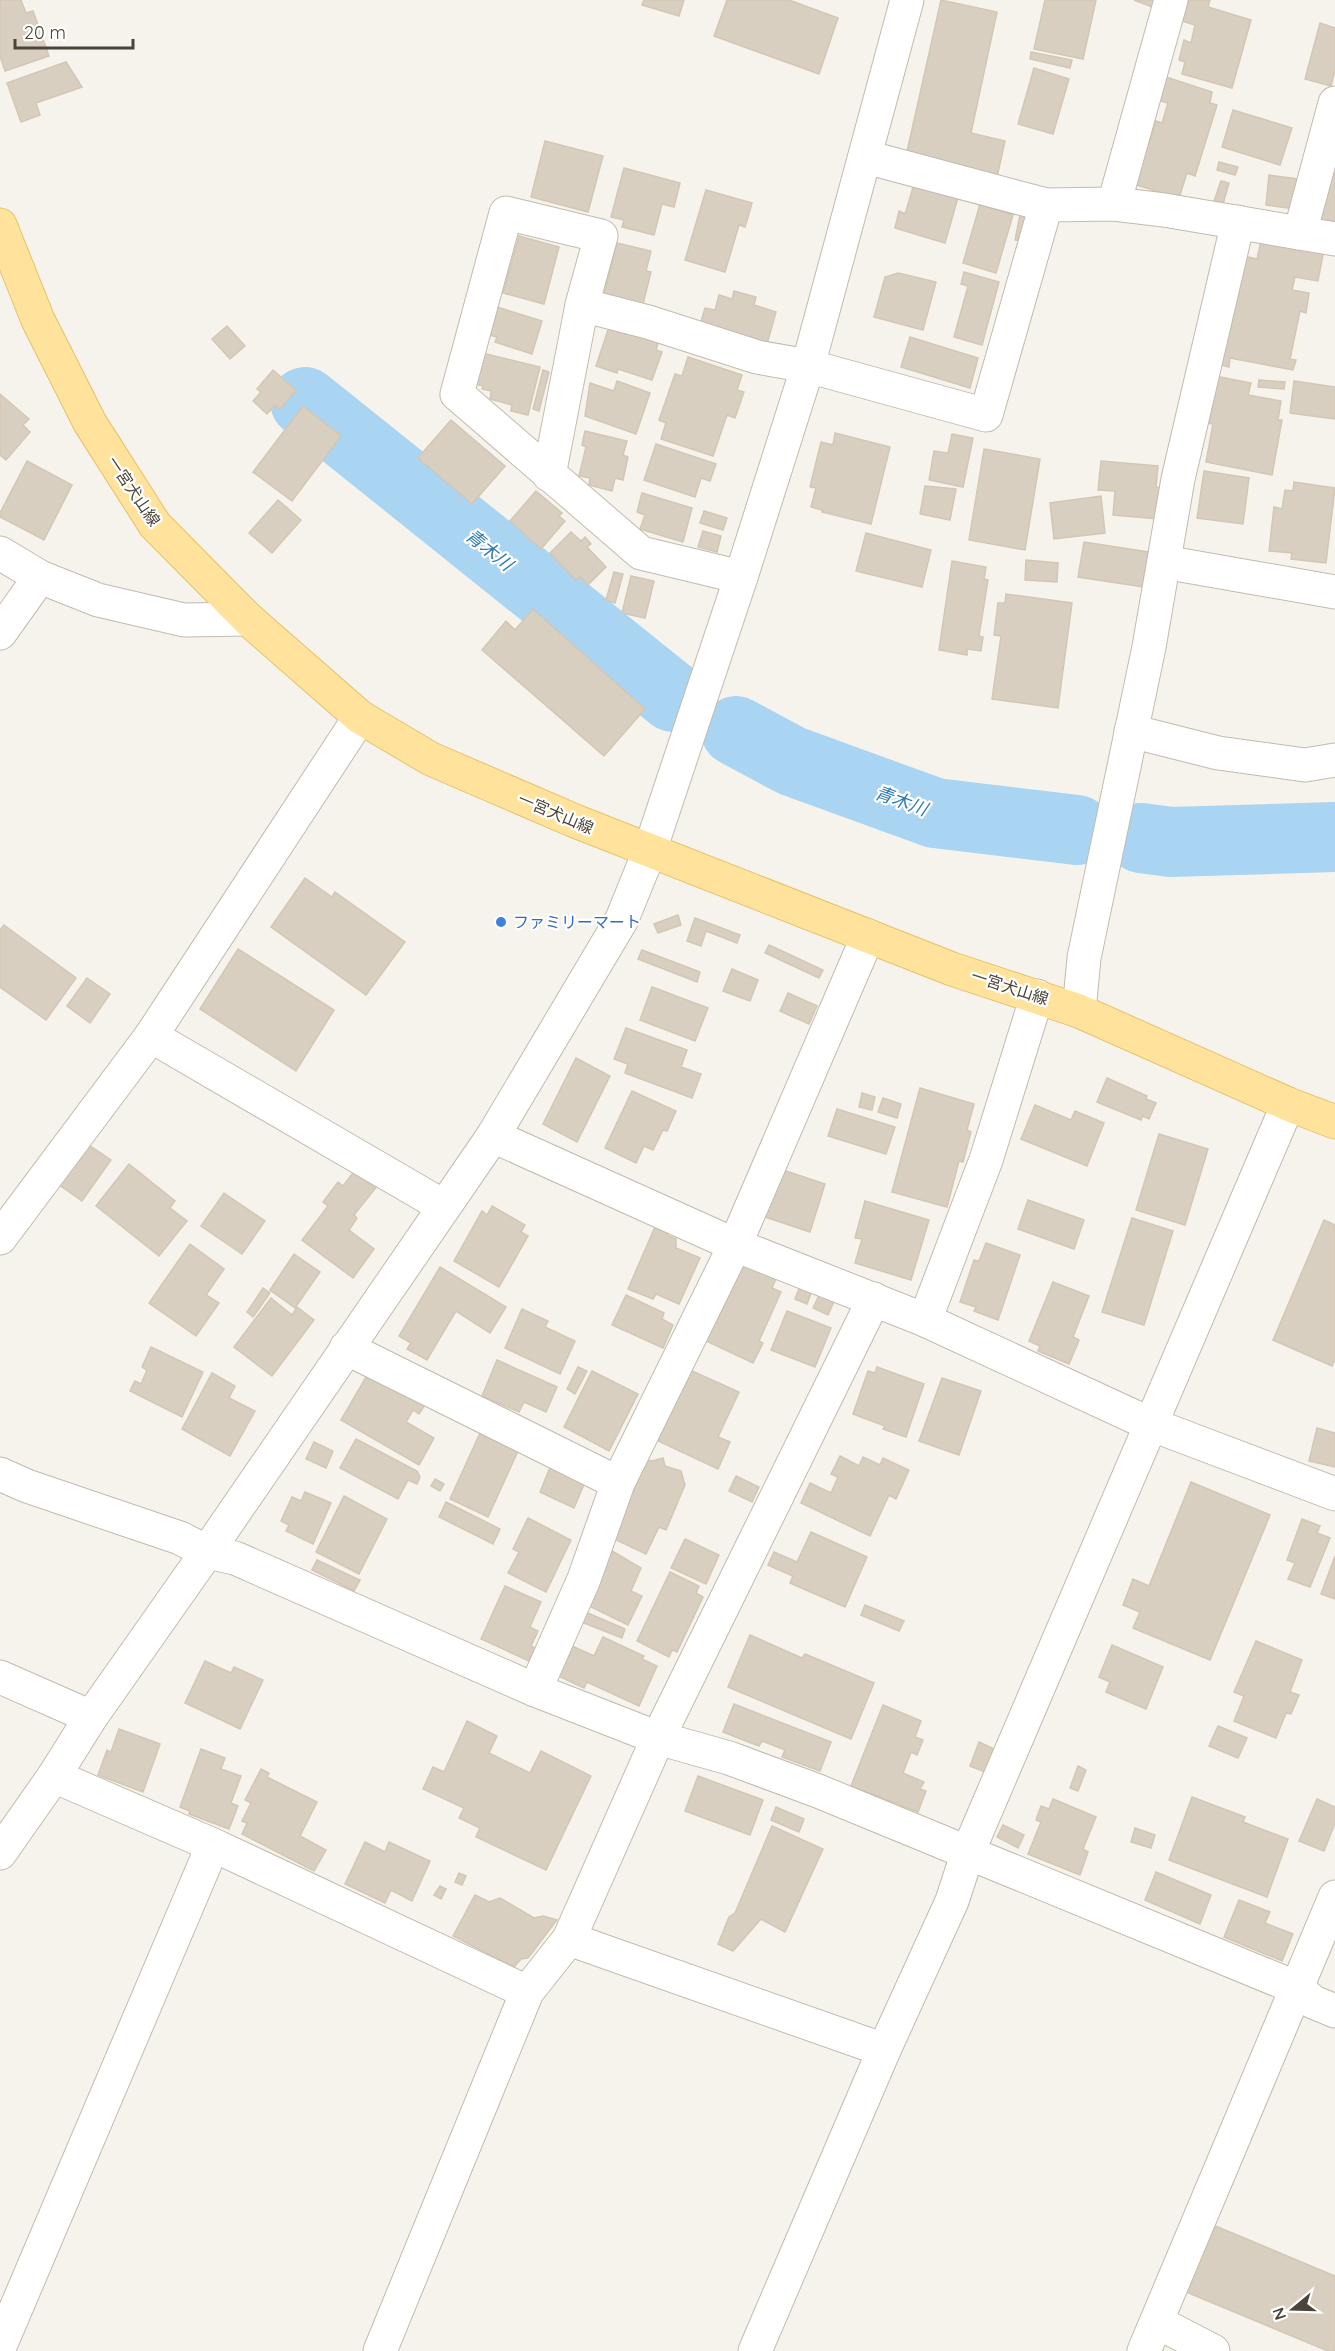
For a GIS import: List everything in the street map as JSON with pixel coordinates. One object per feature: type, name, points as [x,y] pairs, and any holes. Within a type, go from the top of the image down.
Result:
[{"type":"main road","name":"一宮犬山線","points":[[0,225],[38,320],[90,423],[155,525],[248,619],[360,717],[431,759],[575,821],[952,969],[1079,1011],[1288,1104],[1335,1122]]},
{"type":"street","points":[[0,1853],[54,1776],[91,1717],[493,1136],[622,919],[650,850],[808,366],[907,0]]},
{"type":"street","points":[[1114,204],[1170,0]]},
{"type":"street","points":[[1300,233],[1335,103]]},
{"type":"street","points":[[866,157],[1046,205],[1114,204],[1335,239]]},
{"type":"street","points":[[582,304],[648,322],[757,357],[808,366],[986,414],[1046,205]]},
{"type":"street","points":[[549,475],[582,304],[601,236],[506,213],[457,394],[549,475],[640,554],[741,577]]},
{"type":"street","points":[[1079,1011],[1084,958],[1149,647],[1178,479],[1238,222]]},
{"type":"street","points":[[0,553],[40,577],[98,600],[184,620],[248,619]]},
{"type":"street","points":[[1164,562],[1335,592]]},
{"type":"street","points":[[0,633],[40,577]]},
{"type":"street","points":[[0,1238],[151,1036],[360,717]]},
{"type":"street","points":[[1131,730],[1218,753],[1305,765],[1335,760]]},
{"type":"street","points":[[536,1689],[584,1579],[618,1483],[735,1245],[868,936]]},
{"type":"street","points":[[925,1320],[986,1160],[1037,996]]},
{"type":"street","points":[[151,1036],[443,1206]]},
{"type":"street","points":[[755,2351],[884,2050],[952,1901],[968,1852],[1149,1424],[1288,1104]]},
{"type":"street","points":[[493,1136],[735,1245],[925,1320],[1149,1424],[1335,1494]]},
{"type":"street","points":[[380,2351],[527,1992],[569,1939],[658,1738],[874,1299]]},
{"type":"street","points":[[346,1347],[618,1483]]},
{"type":"street","points":[[0,1474],[27,1486],[180,1538],[207,1552],[235,1558],[536,1689],[658,1738],[729,1758],[818,1791],[1298,1988],[1313,2002],[1335,2011]]},
{"type":"street","points":[[0,1677],[91,1717]]},
{"type":"street","points":[[54,1776],[213,1845],[527,1992]]},
{"type":"street","points":[[0,2346],[213,1845]]},
{"type":"street","points":[[1213,2351],[1151,2336],[1335,1897]]},
{"type":"street","points":[[569,1939],[884,2050]]},
{"type":"building","points":[[0,0],[21,0],[26,13],[33,11],[49,56],[5,71],[0,56]]},
{"type":"building","points":[[644,0],[684,0],[679,16],[642,5]]},
{"type":"building","points":[[727,0],[789,0],[838,18],[819,74],[714,36]]},
{"type":"building","points":[[941,0],[997,12],[971,133],[1005,141],[997,177],[906,156]]},
{"type":"building","points":[[1045,0],[1096,0],[1083,59],[1034,49]]},
{"type":"building","points":[[1134,0],[1158,0],[1155,8]]},
{"type":"building","points":[[1188,0],[1210,0],[1208,7],[1251,20],[1232,88],[1182,74],[1185,62],[1179,60],[1184,40],[1191,43],[1195,25],[1182,21]]},
{"type":"building","points":[[1320,23],[1335,28],[1335,70],[1331,86],[1305,79]]},
{"type":"building","points":[[1031,52],[1072,60],[1070,68],[1030,59]]},
{"type":"building","points":[[66,62],[82,87],[36,103],[40,115],[21,122],[7,83]]},
{"type":"building","points":[[1034,68],[1069,79],[1053,134],[1018,124]]},
{"type":"building","points":[[1160,75],[1212,92],[1210,103],[1217,105],[1195,176],[1187,173],[1179,198],[1130,183],[1144,139],[1150,140],[1156,121],[1162,123],[1168,103],[1153,99]]},
{"type":"building","points":[[1233,110],[1292,128],[1280,165],[1222,147]]},
{"type":"building","points":[[545,141],[603,156],[588,212],[531,197]]},
{"type":"building","points":[[1335,141],[1335,227],[1313,221]]},
{"type":"building","points":[[1219,162],[1238,167],[1235,175],[1217,170]]},
{"type":"building","points":[[624,168],[680,183],[674,207],[662,204],[654,235],[622,227],[624,220],[611,217]]},
{"type":"building","points":[[1269,175],[1298,179],[1294,209],[1266,205]]},
{"type":"building","points":[[915,181],[959,194],[945,243],[895,228],[899,211],[905,214]]},
{"type":"building","points":[[1221,181],[1229,183],[1223,204],[1214,201]]},
{"type":"building","points":[[706,190],[752,203],[745,227],[739,225],[725,272],[685,260]]},
{"type":"building","points":[[980,204],[1013,215],[996,273],[963,263]]},
{"type":"building","points":[[1021,210],[1031,212],[1025,242],[1015,240]]},
{"type":"building","points":[[519,236],[559,247],[544,304],[503,293]]},
{"type":"building","points":[[1262,236],[1324,249],[1318,281],[1295,277],[1292,290],[1309,293],[1306,313],[1300,311],[1290,359],[1296,360],[1293,370],[1230,358],[1229,367],[1217,364],[1243,256],[1257,259]]},
{"type":"building","points":[[617,243],[651,251],[646,271],[651,272],[643,304],[604,294]]},
{"type":"building","points":[[964,272],[999,282],[982,345],[954,337],[968,286],[961,284]]},
{"type":"building","points":[[898,273],[936,282],[923,330],[874,317],[885,277]]},
{"type":"building","points":[[734,291],[756,297],[754,305],[776,312],[767,344],[700,325],[705,308],[715,310],[719,295],[732,299]]},
{"type":"building","points":[[497,307],[542,321],[532,354],[495,342],[497,337],[489,335]]},
{"type":"building","points":[[610,324],[659,340],[656,350],[662,352],[652,380],[618,369],[617,373],[596,366]]},
{"type":"building","points":[[227,326],[245,346],[230,359],[212,339]]},
{"type":"building","points":[[910,337],[978,358],[970,388],[901,367]]},
{"type":"building","points":[[482,353],[540,367],[528,415],[511,411],[512,405],[490,399],[491,391],[475,384]]},
{"type":"building","points":[[688,357],[742,375],[737,390],[744,392],[735,418],[727,415],[713,456],[661,439],[666,423],[659,420],[675,374],[682,376]]},
{"type":"building","points":[[273,370],[296,390],[280,409],[275,405],[267,414],[253,401],[261,392],[257,389]]},
{"type":"building","points":[[543,370],[549,372],[539,411],[533,409]]},
{"type":"building","points":[[1215,376],[1251,383],[1248,395],[1281,401],[1278,420],[1282,420],[1272,475],[1206,462],[1213,424],[1206,423]]},
{"type":"building","points":[[1259,380],[1285,382],[1284,389],[1258,387]]},
{"type":"building","points":[[617,381],[650,393],[636,434],[585,416],[590,383],[614,391]]},
{"type":"building","points":[[1294,381],[1335,387],[1335,419],[1290,413]]},
{"type":"building","points":[[0,394],[29,419],[23,425],[30,432],[6,460],[0,455]]},
{"type":"building","points":[[303,406],[341,436],[292,501],[253,472]]},
{"type":"building","points":[[451,420],[505,466],[472,504],[418,458]]},
{"type":"building","points":[[585,431],[627,441],[623,455],[628,457],[623,480],[615,478],[612,491],[589,485],[590,478],[579,476],[586,447],[582,445]]},
{"type":"building","points":[[835,433],[890,447],[871,524],[822,512],[822,510],[811,507],[816,488],[810,487],[821,442],[833,445]]},
{"type":"building","points":[[952,434],[973,438],[963,487],[929,480],[934,451],[948,453]]},
{"type":"building","points":[[656,444],[716,464],[710,481],[701,478],[695,497],[644,480]]},
{"type":"building","points":[[984,449],[1040,459],[1025,550],[969,540]]},
{"type":"building","points":[[27,461],[72,485],[44,540],[0,517]]},
{"type":"building","points":[[1101,461],[1158,466],[1156,487],[1161,488],[1158,519],[1113,515],[1115,491],[1098,490]]},
{"type":"building","points":[[1204,471],[1249,478],[1243,524],[1197,518]]},
{"type":"building","points":[[1294,482],[1335,488],[1326,563],[1291,559],[1292,553],[1269,551],[1274,507],[1282,509],[1285,490],[1293,491]]},
{"type":"building","points":[[925,486],[956,489],[950,520],[920,514]]},
{"type":"building","points":[[536,491],[562,513],[559,516],[565,521],[541,549],[510,521]]},
{"type":"building","points":[[642,493],[692,508],[683,542],[640,529],[645,515],[637,512]]},
{"type":"building","points":[[1101,496],[1105,533],[1054,539],[1050,503]]},
{"type":"building","points":[[278,500],[301,520],[272,553],[249,533]]},
{"type":"building","points":[[704,511],[727,518],[723,530],[700,523]]},
{"type":"building","points":[[703,531],[721,536],[717,552],[698,547]]},
{"type":"building","points":[[571,532],[581,541],[585,537],[591,544],[587,547],[606,567],[588,585],[580,577],[576,580],[550,553]]},
{"type":"building","points":[[866,533],[931,550],[922,587],[856,571]]},
{"type":"building","points":[[1084,542],[1148,552],[1143,587],[1078,577]]},
{"type":"building","points":[[1026,560],[1058,563],[1057,582],[1025,580]]},
{"type":"building","points":[[952,561],[986,567],[984,579],[988,580],[979,636],[983,637],[981,651],[967,649],[967,655],[939,650]]},
{"type":"building","points":[[614,572],[623,574],[615,603],[606,600]]},
{"type":"building","points":[[631,576],[654,581],[645,618],[622,613]]},
{"type":"building","points":[[1006,594],[1072,603],[1058,708],[992,699],[1001,636],[994,635],[998,603],[1005,603]]},
{"type":"building","points":[[533,609],[645,709],[604,756],[482,650],[506,621],[515,630]]},
{"type":"building","points":[[305,878],[332,897],[335,892],[405,942],[366,995],[271,927]]},
{"type":"building","points":[[678,915],[681,925],[658,933],[654,924]]},
{"type":"building","points":[[695,918],[740,935],[737,943],[706,931],[701,946],[687,941]]},
{"type":"building","points":[[4,925],[76,978],[46,1020],[0,987],[0,930]]},
{"type":"building","points":[[769,945],[823,970],[819,978],[765,953]]},
{"type":"building","points":[[238,949],[334,1010],[296,1071],[200,1009]]},
{"type":"building","points":[[642,950],[700,972],[697,982],[638,959]]},
{"type":"building","points":[[732,969],[758,980],[750,1001],[723,991]]},
{"type":"building","points":[[87,978],[110,994],[90,1023],[67,1006]]},
{"type":"building","points":[[652,987],[708,1008],[695,1041],[640,1020]]},
{"type":"building","points":[[788,993],[817,1006],[809,1024],[780,1011]]},
{"type":"building","points":[[626,1028],[687,1050],[681,1067],[701,1074],[692,1098],[625,1073],[628,1064],[614,1059]]},
{"type":"building","points":[[576,1058],[610,1076],[577,1142],[543,1124]]},
{"type":"building","points":[[1107,1078],[1147,1096],[1146,1099],[1156,1103],[1149,1119],[1143,1116],[1141,1120],[1097,1102]]},
{"type":"building","points":[[920,1088],[974,1104],[967,1130],[971,1132],[963,1162],[959,1161],[947,1207],[892,1192]]},
{"type":"building","points":[[632,1091],[676,1111],[667,1131],[663,1130],[653,1150],[644,1146],[636,1163],[605,1148]]},
{"type":"building","points":[[862,1093],[875,1097],[872,1110],[859,1107]]},
{"type":"building","points":[[883,1098],[901,1104],[897,1118],[878,1112]]},
{"type":"building","points":[[1035,1105],[1071,1120],[1075,1111],[1104,1123],[1087,1166],[1021,1139]]},
{"type":"building","points":[[837,1109],[895,1127],[886,1154],[828,1136]]},
{"type":"building","points":[[1159,1134],[1208,1149],[1185,1225],[1136,1210]]},
{"type":"building","points":[[83,1141],[111,1160],[82,1201],[55,1182]]},
{"type":"building","points":[[129,1164],[175,1201],[170,1208],[187,1221],[159,1256],[96,1206]]},
{"type":"building","points":[[356,1169],[378,1185],[354,1215],[357,1218],[349,1230],[374,1249],[353,1278],[302,1240],[328,1206],[323,1202],[338,1182],[343,1186]]},
{"type":"building","points":[[780,1169],[825,1184],[810,1232],[765,1217]]},
{"type":"building","points":[[224,1193],[265,1221],[242,1254],[201,1226]]},
{"type":"building","points":[[1028,1200],[1084,1220],[1074,1249],[1018,1229]]},
{"type":"building","points":[[865,1201],[929,1220],[911,1280],[855,1263],[862,1239],[855,1238]]},
{"type":"building","points":[[492,1206],[525,1225],[521,1232],[528,1236],[499,1287],[454,1261],[482,1211],[487,1215]]},
{"type":"building","points":[[1132,1218],[1173,1231],[1144,1325],[1102,1312]]},
{"type":"building","points":[[658,1220],[672,1225],[667,1235],[676,1239],[676,1248],[700,1258],[679,1304],[656,1294],[653,1299],[628,1289]]},
{"type":"building","points":[[1324,1220],[1335,1225],[1335,1359],[1332,1366],[1273,1340]]},
{"type":"building","points":[[986,1243],[1020,1255],[998,1320],[974,1311],[976,1307],[960,1302],[974,1260],[979,1261]]},
{"type":"building","points":[[190,1244],[224,1269],[206,1295],[219,1303],[196,1336],[149,1303]]},
{"type":"building","points":[[294,1254],[320,1272],[295,1308],[270,1290]]},
{"type":"building","points":[[743,1255],[779,1272],[772,1288],[781,1292],[759,1341],[763,1343],[753,1363],[704,1340]]},
{"type":"building","points":[[440,1267],[506,1307],[490,1333],[456,1311],[427,1360],[407,1349],[411,1343],[399,1336]]},
{"type":"building","points":[[803,1278],[815,1283],[807,1304],[795,1299]]},
{"type":"building","points":[[1053,1282],[1089,1296],[1073,1337],[1079,1340],[1069,1364],[1038,1351],[1040,1346],[1029,1341]]},
{"type":"building","points":[[263,1288],[270,1293],[253,1317],[247,1312]]},
{"type":"building","points":[[822,1289],[837,1295],[828,1315],[813,1308]]},
{"type":"building","points":[[626,1295],[664,1313],[662,1319],[673,1325],[663,1348],[612,1325]]},
{"type":"building","points":[[271,1298],[292,1315],[297,1307],[314,1320],[272,1376],[234,1347]]},
{"type":"building","points":[[522,1309],[548,1321],[545,1327],[575,1341],[560,1374],[505,1348]]},
{"type":"building","points":[[787,1311],[831,1328],[815,1367],[771,1350]]},
{"type":"building","points":[[151,1347],[203,1372],[182,1417],[130,1391],[135,1381],[141,1384],[147,1370],[142,1367]]},
{"type":"building","points":[[497,1360],[557,1387],[546,1412],[524,1402],[519,1412],[482,1396]]},
{"type":"building","points":[[578,1367],[587,1371],[575,1394],[567,1389]]},
{"type":"building","points":[[877,1367],[924,1384],[906,1437],[883,1429],[885,1426],[853,1414],[868,1371],[875,1373]]},
{"type":"building","points":[[690,1370],[739,1392],[718,1437],[730,1442],[718,1469],[658,1441]]},
{"type":"building","points":[[592,1371],[638,1394],[609,1451],[564,1427]]},
{"type":"building","points":[[369,1372],[428,1400],[419,1414],[413,1410],[406,1422],[434,1438],[419,1465],[341,1420]]},
{"type":"building","points":[[212,1373],[235,1386],[229,1398],[255,1411],[230,1456],[182,1429]]},
{"type":"building","points":[[942,1378],[981,1391],[959,1455],[919,1441]]},
{"type":"building","points":[[1317,1428],[1335,1433],[1335,1467],[1309,1461]]},
{"type":"building","points":[[480,1433],[518,1451],[488,1517],[450,1499]]},
{"type":"building","points":[[356,1439],[417,1471],[420,1477],[417,1484],[408,1480],[398,1499],[340,1468]]},
{"type":"building","points":[[314,1442],[333,1451],[326,1468],[306,1459]]},
{"type":"building","points":[[840,1456],[859,1466],[863,1457],[880,1465],[883,1458],[909,1470],[896,1499],[889,1495],[870,1536],[801,1503],[810,1483],[831,1493],[838,1477],[831,1474]]},
{"type":"building","points":[[663,1458],[665,1466],[681,1471],[685,1485],[666,1530],[659,1527],[646,1554],[612,1538],[647,1460]]},
{"type":"building","points":[[551,1465],[586,1480],[574,1508],[540,1492]]},
{"type":"building","points":[[736,1476],[759,1487],[752,1502],[729,1491]]},
{"type":"building","points":[[435,1479],[444,1484],[440,1491],[431,1486]]},
{"type":"building","points":[[1191,1482],[1270,1515],[1210,1660],[1133,1628],[1140,1612],[1123,1605],[1133,1579],[1149,1586]]},
{"type":"building","points":[[305,1492],[331,1503],[313,1544],[286,1531],[289,1525],[281,1521],[292,1497],[301,1501]]},
{"type":"building","points":[[344,1496],[387,1519],[359,1574],[316,1552]]},
{"type":"building","points":[[446,1502],[500,1529],[493,1544],[439,1517]]},
{"type":"building","points":[[528,1518],[571,1540],[546,1592],[508,1573],[519,1552],[513,1549]]},
{"type":"building","points":[[1302,1519],[1320,1526],[1317,1533],[1330,1538],[1310,1587],[1288,1579],[1295,1563],[1287,1560]]},
{"type":"building","points":[[811,1532],[867,1557],[845,1607],[790,1583],[793,1576],[768,1565],[774,1552],[797,1562]]},
{"type":"building","points":[[685,1539],[719,1555],[706,1584],[671,1568]]},
{"type":"building","points":[[612,1551],[641,1568],[631,1591],[642,1596],[628,1625],[587,1605]]},
{"type":"building","points":[[1335,1556],[1335,1599],[1321,1594]]},
{"type":"building","points":[[317,1560],[360,1580],[354,1591],[312,1570]]},
{"type":"building","points":[[670,1572],[699,1586],[696,1593],[703,1597],[677,1652],[672,1650],[669,1657],[637,1641]]},
{"type":"building","points":[[505,1586],[541,1602],[530,1627],[538,1631],[531,1646],[535,1648],[529,1661],[481,1639]]},
{"type":"building","points":[[865,1605],[904,1621],[899,1631],[861,1615]]},
{"type":"building","points":[[583,1611],[625,1629],[622,1638],[579,1621]]},
{"type":"building","points":[[750,1635],[802,1658],[805,1654],[874,1683],[851,1739],[728,1687]]},
{"type":"building","points":[[603,1637],[644,1656],[642,1659],[657,1666],[639,1706],[587,1682],[584,1688],[556,1675],[570,1645],[594,1656]]},
{"type":"building","points":[[1256,1641],[1302,1660],[1290,1692],[1299,1695],[1291,1714],[1286,1713],[1276,1738],[1234,1721],[1244,1696],[1234,1692]]},
{"type":"building","points":[[1112,1645],[1163,1667],[1146,1709],[1106,1692],[1110,1682],[1099,1677]]},
{"type":"building","points":[[205,1661],[231,1673],[234,1667],[263,1680],[240,1729],[185,1703]]},
{"type":"building","points":[[734,1704],[831,1742],[820,1771],[782,1757],[785,1750],[762,1741],[759,1746],[723,1732]]},
{"type":"building","points":[[883,1705],[921,1721],[915,1737],[923,1740],[917,1755],[911,1752],[903,1773],[924,1782],[920,1789],[926,1791],[918,1812],[851,1786]]},
{"type":"building","points":[[467,1721],[497,1736],[489,1753],[530,1773],[541,1751],[591,1776],[546,1870],[476,1837],[480,1828],[459,1818],[464,1808],[423,1789],[433,1767],[444,1772]]},
{"type":"building","points":[[1218,1726],[1247,1738],[1238,1758],[1209,1746]]},
{"type":"building","points":[[119,1729],[160,1744],[143,1792],[98,1775],[107,1750],[111,1752]]},
{"type":"building","points":[[979,1742],[994,1749],[985,1772],[970,1766]]},
{"type":"building","points":[[201,1749],[225,1758],[221,1769],[241,1776],[231,1803],[238,1806],[229,1829],[189,1814],[190,1811],[180,1807]]},
{"type":"building","points":[[1078,1766],[1086,1770],[1078,1791],[1070,1788]]},
{"type":"building","points":[[261,1769],[269,1773],[267,1777],[317,1802],[300,1836],[326,1850],[314,1871],[242,1834],[247,1823],[242,1821],[251,1803],[245,1800]]},
{"type":"building","points":[[698,1776],[763,1800],[750,1835],[685,1811]]},
{"type":"building","points":[[1192,1797],[1245,1817],[1243,1822],[1288,1839],[1267,1897],[1169,1860]]},
{"type":"building","points":[[1053,1799],[1096,1817],[1083,1849],[1088,1852],[1080,1875],[1028,1854],[1041,1822],[1036,1820],[1041,1806],[1049,1809]]},
{"type":"building","points":[[1317,1799],[1335,1807],[1335,1823],[1324,1851],[1299,1841]]},
{"type":"building","points":[[776,1807],[804,1819],[799,1832],[771,1820]]},
{"type":"building","points":[[1003,1825],[1024,1835],[1018,1848],[997,1837]]},
{"type":"building","points":[[772,1826],[823,1849],[785,1932],[761,1919],[733,1951],[718,1944],[729,1917],[735,1913]]},
{"type":"building","points":[[1135,1828],[1155,1835],[1151,1848],[1131,1842]]},
{"type":"building","points":[[365,1842],[385,1852],[389,1842],[430,1861],[412,1901],[391,1890],[385,1903],[345,1884]]},
{"type":"building","points":[[1156,1872],[1211,1895],[1200,1924],[1145,1900]]},
{"type":"building","points":[[459,1873],[466,1876],[462,1885],[455,1882]]},
{"type":"building","points":[[440,1886],[446,1889],[441,1899],[434,1895]]},
{"type":"building","points":[[475,1895],[489,1902],[500,1898],[534,1918],[543,1916],[557,1920],[528,1958],[521,1959],[514,1967],[453,1936]]},
{"type":"building","points":[[1239,1900],[1270,1912],[1265,1923],[1293,1934],[1282,1961],[1224,1937]]},
{"type":"building","points":[[1213,2225],[1335,2276],[1335,2351],[1328,2351],[1184,2291]]},
{"type":"waterway","name":"青木川","points":[[305,402],[673,697]]},
{"type":"waterway","name":"青木川","points":[[736,731],[792,761],[935,813],[1077,830]]},
{"type":"waterway","name":"青木川","points":[[1141,838],[1171,842],[1335,837]]},
{"type":"place","name":"ファミリーマート","points":[[501,922]]}]
